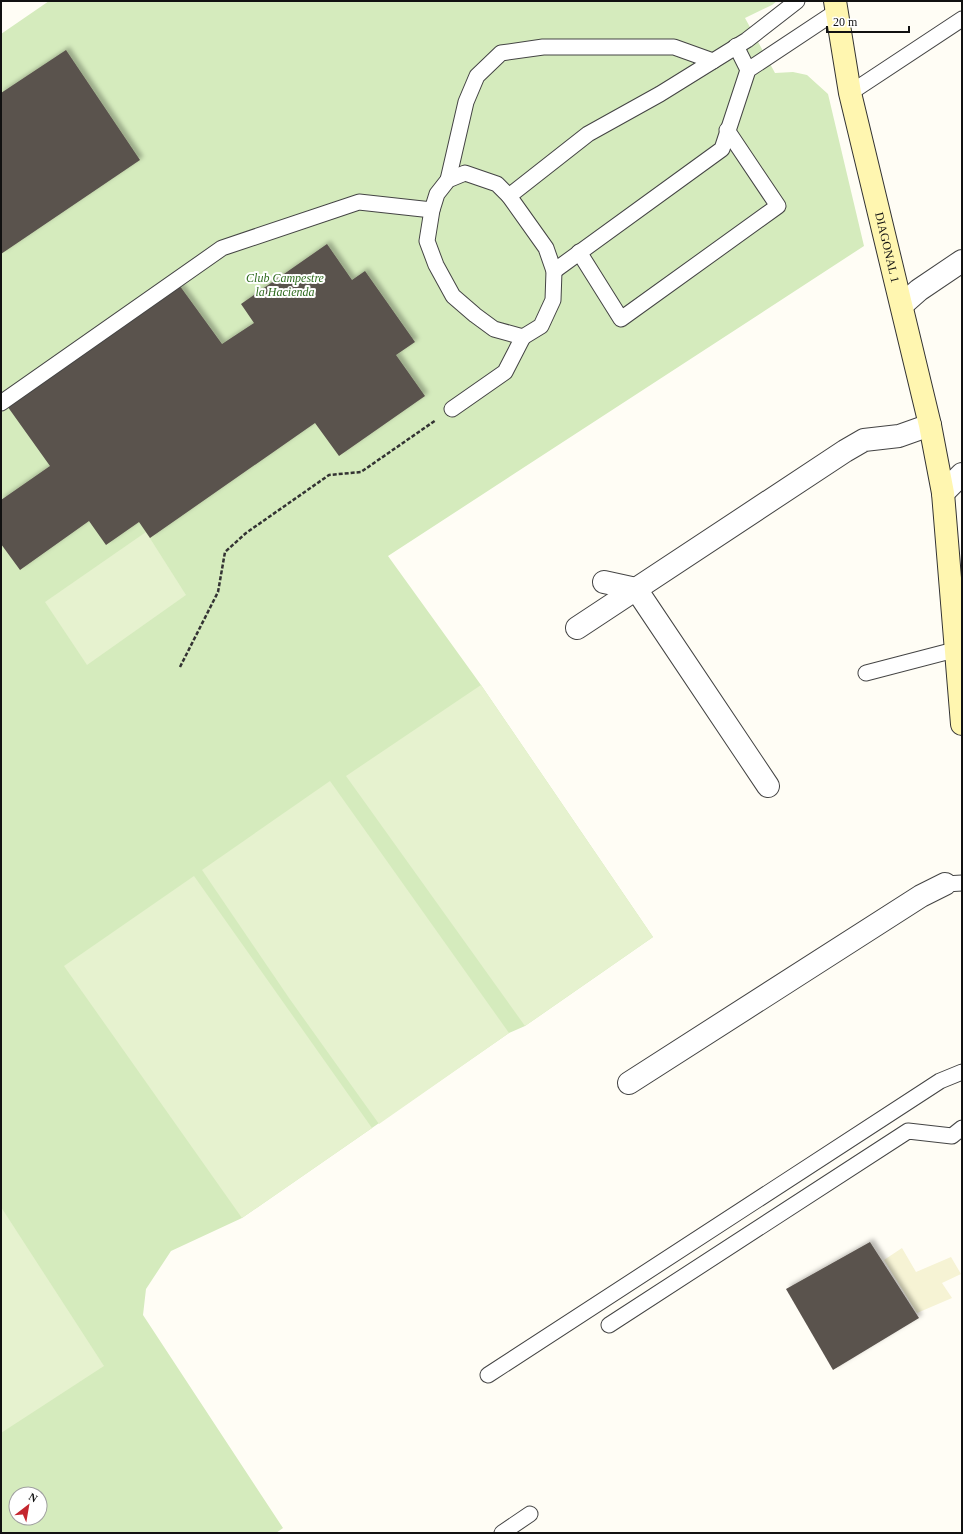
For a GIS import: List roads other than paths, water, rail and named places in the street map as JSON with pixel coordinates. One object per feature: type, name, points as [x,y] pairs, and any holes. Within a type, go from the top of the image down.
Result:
[{"type":"main road","name":"DIAGONAL 1","points":[[836,6],[850,92],[930,425],[943,493],[959,649],[962,724]]},
{"type":"street","points":[[902,305],[919,290],[962,261]]},
{"type":"street","points":[[577,628],[864,440],[899,436],[930,425]]},
{"type":"street","points":[[943,493],[962,474]]},
{"type":"street","points":[[604,582],[636,589],[768,786]]},
{"type":"street","points":[[628,1083],[921,896],[954,884]]},
{"type":"lane","points":[[509,196],[588,134],[660,94],[747,40],[797,1]]},
{"type":"lane","points":[[554,271],[722,149],[748,70],[836,6]]},
{"type":"lane","points":[[850,92],[962,19]]},
{"type":"lane","points":[[523,337],[494,329],[453,296],[436,266],[427,241],[432,210],[437,194],[448,180],[468,96],[476,76],[501,53],[556,46],[674,47],[713,61]]},
{"type":"lane","points":[[736,46],[748,70]]},
{"type":"lane","points":[[579,252],[620,319],[778,206],[727,130]]},
{"type":"lane","points":[[448,180],[465,174],[497,184],[509,196],[546,248],[554,271],[553,300],[541,326],[523,337],[505,372],[452,409]]},
{"type":"lane","points":[[1,403],[222,248],[360,202],[432,210]]},
{"type":"lane","points":[[866,673],[959,649]]},
{"type":"lane","points":[[488,1375],[940,1081],[962,1072]]},
{"type":"lane","points":[[610,1325],[908,1131],[952,1136],[962,1128]]},
{"type":"lane","points":[[502,1533],[530,1514]]},
{"type":"park label","name":"Club Campestre la Hacienda","points":[[285,285]]}]
